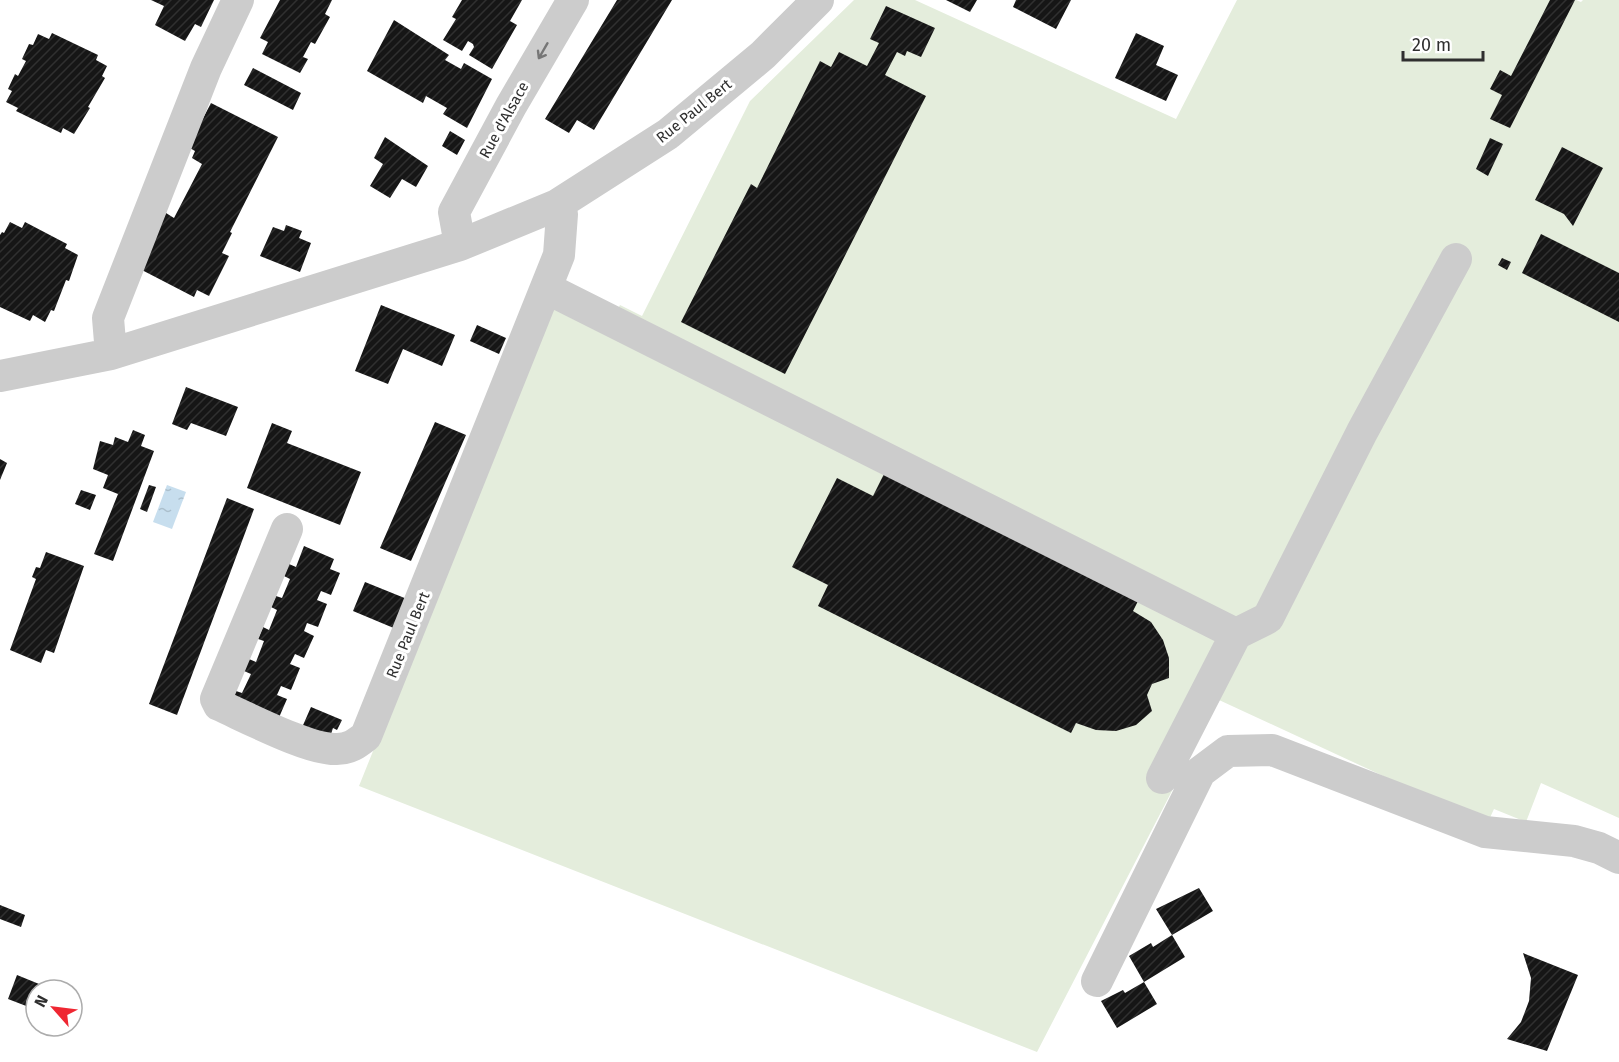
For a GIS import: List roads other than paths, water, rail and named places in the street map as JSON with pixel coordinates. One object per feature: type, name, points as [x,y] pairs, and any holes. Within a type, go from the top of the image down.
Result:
[{"type":"street","points":[[111,354],[108,318],[206,68],[238,0]]},
{"type":"street","name":"Rue d'Alsace","points":[[460,245],[454,212],[511,106],[573,0]]},
{"type":"street","name":"Rue Paul Bert","points":[[0,376],[111,354],[460,245],[557,205],[668,135],[763,55],[818,0]]},
{"type":"street","name":"Rue Paul Bert","points":[[286,529],[216,699],[219,705],[316,746],[336,750],[352,747],[366,736],[403,650],[559,255],[562,214],[557,205]]},
{"type":"street","points":[[1162,777],[1236,634],[1268,618],[1362,432],[1456,260]]},
{"type":"street","points":[[546,288],[1236,634]]},
{"type":"street","points":[[1098,981],[1200,772],[1228,751],[1272,750],[1485,832],[1574,841],[1599,848],[1619,858]]},
{"type":"water","points":[[167,485],[186,492],[172,529],[153,522]]}]
